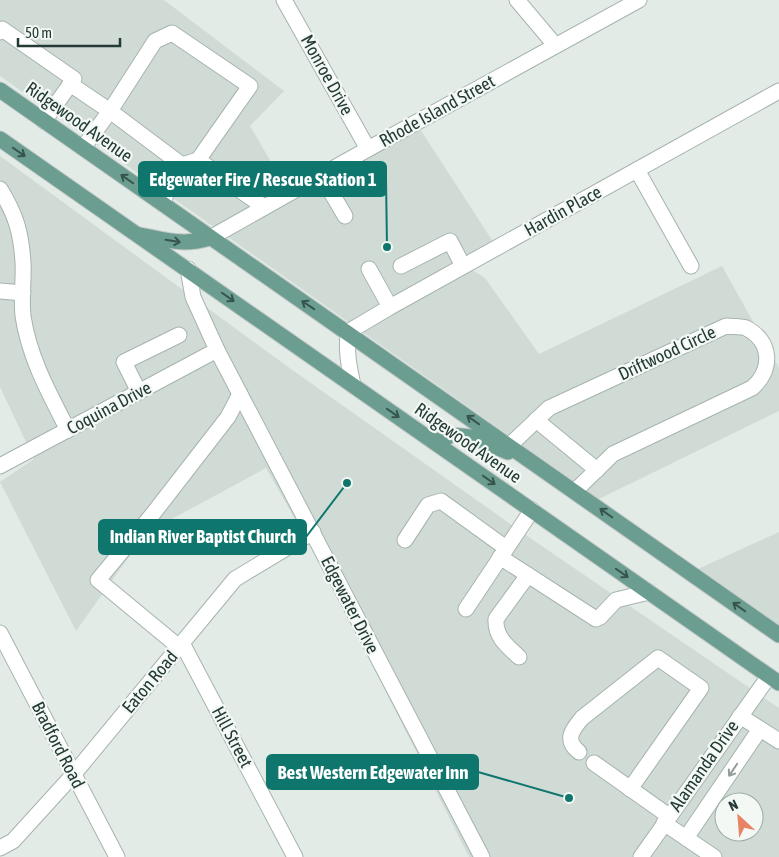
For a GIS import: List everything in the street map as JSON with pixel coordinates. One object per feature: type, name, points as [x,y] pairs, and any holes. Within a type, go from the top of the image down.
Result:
[{"type":"main road","name":"Ridgewood Avenue","points":[[0,90],[779,635]]},
{"type":"main road","name":"Ridgewood Avenue","points":[[0,139],[774,679]]},
{"type":"main road","name":"Ridgewood Avenue","points":[[136,234],[182,243],[210,238]]},
{"type":"main road","points":[[434,442],[452,435],[471,437],[532,462]]},
{"type":"street","points":[[517,0],[556,46]]},
{"type":"street","name":"Rhode Island Street","points":[[210,238],[639,0]]},
{"type":"street","name":"Monroe Drive","points":[[286,1],[368,149]]},
{"type":"street","points":[[0,32],[2,29],[74,79],[44,121]]},
{"type":"street","points":[[83,148],[110,111],[155,40],[172,33],[250,86],[211,173]]},
{"type":"street","points":[[70,84],[110,111],[182,165],[211,173],[225,190],[238,188],[264,207]]},
{"type":"street","name":"Hardin Place","points":[[348,332],[779,91]]},
{"type":"street","points":[[163,204],[171,178],[182,165]]},
{"type":"street","points":[[637,170],[691,266]]},
{"type":"street","points":[[321,175],[345,216]]},
{"type":"street","points":[[0,189],[17,221],[23,262],[23,314],[28,343],[44,384],[68,430]]},
{"type":"street","points":[[401,266],[450,241],[463,266]]},
{"type":"street","name":"Edgewater Drive","points":[[188,269],[193,297],[217,350],[482,857]]},
{"type":"street","points":[[369,269],[390,307]]},
{"type":"street","points":[[0,291],[23,293]]},
{"type":"street","name":"Driftwood Circle","points":[[509,446],[549,408],[726,326],[745,328],[762,341],[767,355],[766,368],[760,382],[752,388],[613,454],[575,491]]},
{"type":"street","points":[[348,332],[348,362],[353,385]]},
{"type":"street","points":[[139,392],[124,362],[178,335]]},
{"type":"street","name":"Coquina Drive","points":[[0,466],[217,350]]},
{"type":"street","points":[[181,645],[98,580],[152,515],[228,417],[240,394]]},
{"type":"street","points":[[536,420],[597,470]]},
{"type":"street","points":[[405,540],[428,505],[441,501],[528,575],[596,619],[616,600],[650,592]]},
{"type":"street","points":[[466,609],[532,510]]},
{"type":"street","name":"Eaton Road","points":[[0,848],[13,841],[73,775],[235,578],[313,532]]},
{"type":"street","points":[[519,657],[503,643],[496,626],[496,619],[528,575]]},
{"type":"street","name":"Bradford Road","points":[[0,633],[116,857]]},
{"type":"street","name":"Hill Street","points":[[181,645],[295,857]]},
{"type":"street","points":[[579,752],[572,747],[570,739],[573,729],[582,718],[658,658],[701,688],[630,789]]},
{"type":"street","name":"Alamanda Drive","points":[[641,857],[740,716],[774,679]]},
{"type":"street","points":[[740,716],[779,741]]},
{"type":"street","points":[[686,838],[760,729]]},
{"type":"street","points":[[594,763],[630,789],[686,838],[714,857]]},
{"type":"shaded area","points":[[0,0],[164,0],[284,91],[250,126],[288,191],[418,126],[501,254],[471,269],[485,278],[539,354],[722,266],[779,368],[779,411],[599,499],[0,76]]},
{"type":"shaded area","points":[[0,156],[291,369],[536,542],[779,708],[779,857],[469,857],[371,662],[313,551],[266,468],[146,533],[76,631],[0,482],[34,459],[0,387]]},
{"type":"shaded area","points":[[779,532],[779,625],[698,569]]},
{"type":"tunnel","points":[[209,178],[219,185]]},
{"type":"place","name":"Edgewater Fire / Rescue Station 1","points":[[387,247]]},
{"type":"place","name":"Indian River Baptist Church","points":[[347,483]]},
{"type":"place","name":"Best Western Edgewater Inn","points":[[569,798]]}]
